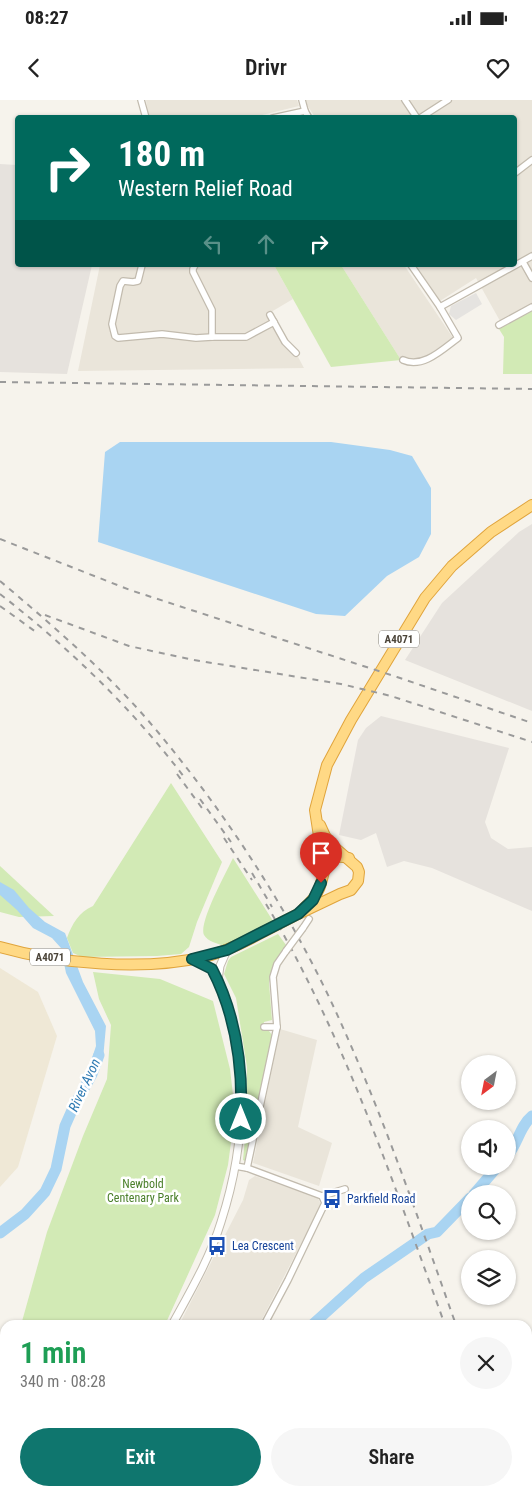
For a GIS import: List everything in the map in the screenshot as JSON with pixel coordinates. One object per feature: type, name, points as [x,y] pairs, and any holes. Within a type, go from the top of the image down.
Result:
[{"type":"highway","name":"A4071","points":[[340,894],[329,889],[324,881],[315,816],[317,798],[327,765],[351,720],[425,598],[458,560],[491,532],[532,505]]},
{"type":"highway","name":"A4071","points":[[0,947],[35,955],[101,963],[135,964],[192,959],[227,950],[351,890],[358,881],[358,869],[349,858],[337,850],[331,843],[315,816]]},
{"type":"highway","points":[[323,872],[331,860],[337,857],[349,858]]},
{"type":"highway","name":"A4071","points":[[303,914],[317,893],[323,872]]},
{"type":"street","points":[[141,100],[145,115]]},
{"type":"street","points":[[302,100],[304,110],[308,115]]},
{"type":"street","points":[[405,100],[416,115]]},
{"type":"street","points":[[423,115],[448,100]]},
{"type":"street","points":[[285,115],[304,110]]},
{"type":"street","points":[[517,171],[532,160]]},
{"type":"street","points":[[517,265],[532,256]]},
{"type":"street","points":[[523,262],[532,278]]},
{"type":"street","points":[[142,267],[138,281],[123,281],[120,286],[112,324],[113,332],[117,337],[162,334],[196,338],[212,336],[246,337],[274,322]]},
{"type":"street","points":[[194,267],[193,272],[212,310],[212,336]]},
{"type":"street","points":[[403,360],[409,363],[423,362],[458,338],[440,307],[412,267]]},
{"type":"street","points":[[440,307],[514,267]]},
{"type":"street","points":[[499,325],[532,307]]},
{"type":"street","points":[[270,315],[285,342],[296,354]]},
{"type":"street","points":[[247,1168],[277,1028],[273,977],[277,964],[303,928],[303,914]]},
{"type":"street","points":[[218,981],[220,966],[227,950]]},
{"type":"street","points":[[175,1320],[192,1288],[221,1223],[235,1166],[240,1133],[240,1075],[235,1035],[226,1000],[212,969],[192,959]]},
{"type":"street","points":[[264,1027],[277,1028]]},
{"type":"street","points":[[235,1166],[247,1168],[322,1196],[345,1189]]},
{"type":"street","points":[[267,1320],[325,1203],[322,1196]]},
{"type":"shaded area","points":[[146,100],[297,100],[299,106],[262,115],[148,115]]},
{"type":"shaded area","points":[[306,100],[532,100],[532,304],[500,321],[476,278],[440,301],[417,267],[517,267],[517,115],[314,115]]},
{"type":"shaded area","points":[[0,164],[15,165],[15,267],[92,267],[67,374],[0,372]]},
{"type":"shaded area","points":[[100,267],[275,267],[293,299],[266,315],[285,347],[297,355],[304,368],[78,371]]},
{"type":"shaded area","points":[[342,267],[405,267],[453,338],[419,361],[401,360]]},
{"type":"shaded area","points":[[476,293],[482,304],[456,320],[449,314],[451,306]]},
{"type":"shaded area","points":[[532,524],[532,711],[405,660],[442,603],[519,532]]},
{"type":"shaded area","points":[[381,716],[509,748],[485,822],[491,838],[508,849],[532,847],[532,911],[432,868],[404,861],[387,867],[376,833],[361,840],[339,835],[358,740],[366,728]]},
{"type":"shaded area","points":[[0,968],[38,992],[57,1036],[18,1167],[0,1187]]},
{"type":"shaded area","points":[[280,1029],[317,1040],[298,1127],[332,1143],[319,1186],[253,1163]]},
{"type":"shaded area","points":[[255,1176],[318,1198],[321,1205],[262,1320],[182,1320],[243,1200],[249,1180]]},
{"type":"green space","points":[[275,267],[342,267],[401,360],[331,367]]},
{"type":"green space","points":[[532,311],[532,374],[503,374],[504,337],[499,329]]},
{"type":"green space","points":[[171,783],[222,862],[197,922],[189,947],[181,954],[157,956],[82,957],[73,953],[67,938],[74,923],[80,915],[93,906]]},
{"type":"green space","points":[[233,858],[273,921],[224,946],[208,939],[204,935],[203,929],[209,909]]},
{"type":"green space","points":[[0,866],[54,916],[19,917],[0,912]]},
{"type":"green space","points":[[278,934],[286,945],[274,964],[269,983],[272,1020],[264,1022],[263,1029],[269,1031],[272,1035],[245,1161],[243,1160],[246,1128],[247,1067],[236,998],[224,974],[231,957]]},
{"type":"green space","name":"Newbold Centenary Park","points":[[93,972],[160,979],[213,1001],[230,1069],[235,1112],[228,1165],[215,1215],[167,1320],[22,1320],[47,1232],[83,1136],[107,1079],[111,1025],[99,999]]},
{"type":"water","points":[[120,442],[331,442],[390,450],[412,456],[431,488],[431,534],[419,557],[387,576],[345,616],[316,614],[98,542],[105,452]]},
{"type":"water","points":[[0,882],[14,890],[29,908],[45,922],[65,933],[83,982],[106,1026],[103,1059],[98,1073],[89,1067],[96,1046],[95,1031],[66,973],[61,948],[52,938],[33,928],[0,895]]},
{"type":"waterway","name":"River Avon","points":[[0,1233],[25,1214],[45,1192],[56,1169],[65,1126],[92,1074],[99,1055]]},
{"type":"waterway","name":"River Avon","points":[[516,1141],[532,1116]]},
{"type":"waterway","name":"River Avon","points":[[482,1185],[490,1175]]},
{"type":"waterway","name":"River Avon","points":[[318,1320],[364,1278],[428,1234],[437,1232],[461,1207]]},
{"type":"railway","points":[[0,382],[532,389]]},
{"type":"railway","points":[[0,539],[130,590],[532,723]]},
{"type":"railway","points":[[0,581],[94,664],[146,718],[173,750],[223,817],[269,887],[310,960],[347,1037],[397,1160],[454,1320]]},
{"type":"railway","points":[[0,594],[50,635],[98,680],[143,727],[184,777]]},
{"type":"railway","points":[[0,606],[36,632]]},
{"type":"railway","points":[[45,615],[129,646],[194,660],[341,684],[391,696],[532,742]]},
{"type":"railway","points":[[177,774],[202,808]]},
{"type":"railway","points":[[200,799],[231,842]]},
{"type":"railway","points":[[224,838],[252,880]]},
{"type":"railway","points":[[252,873],[272,907]]},
{"type":"railway","points":[[266,904],[320,1005],[343,1057],[386,1163],[443,1320]]},
{"type":"place","name":"Parkfield Road","points":[[332,1199]]},
{"type":"place","name":"Lea Crescent","points":[[217,1246]]},
{"type":"route","points":[[241,1119],[237,1048],[226,1000],[220,983],[212,969],[192,959],[227,950],[298,914],[313,900],[321,883]]}]
